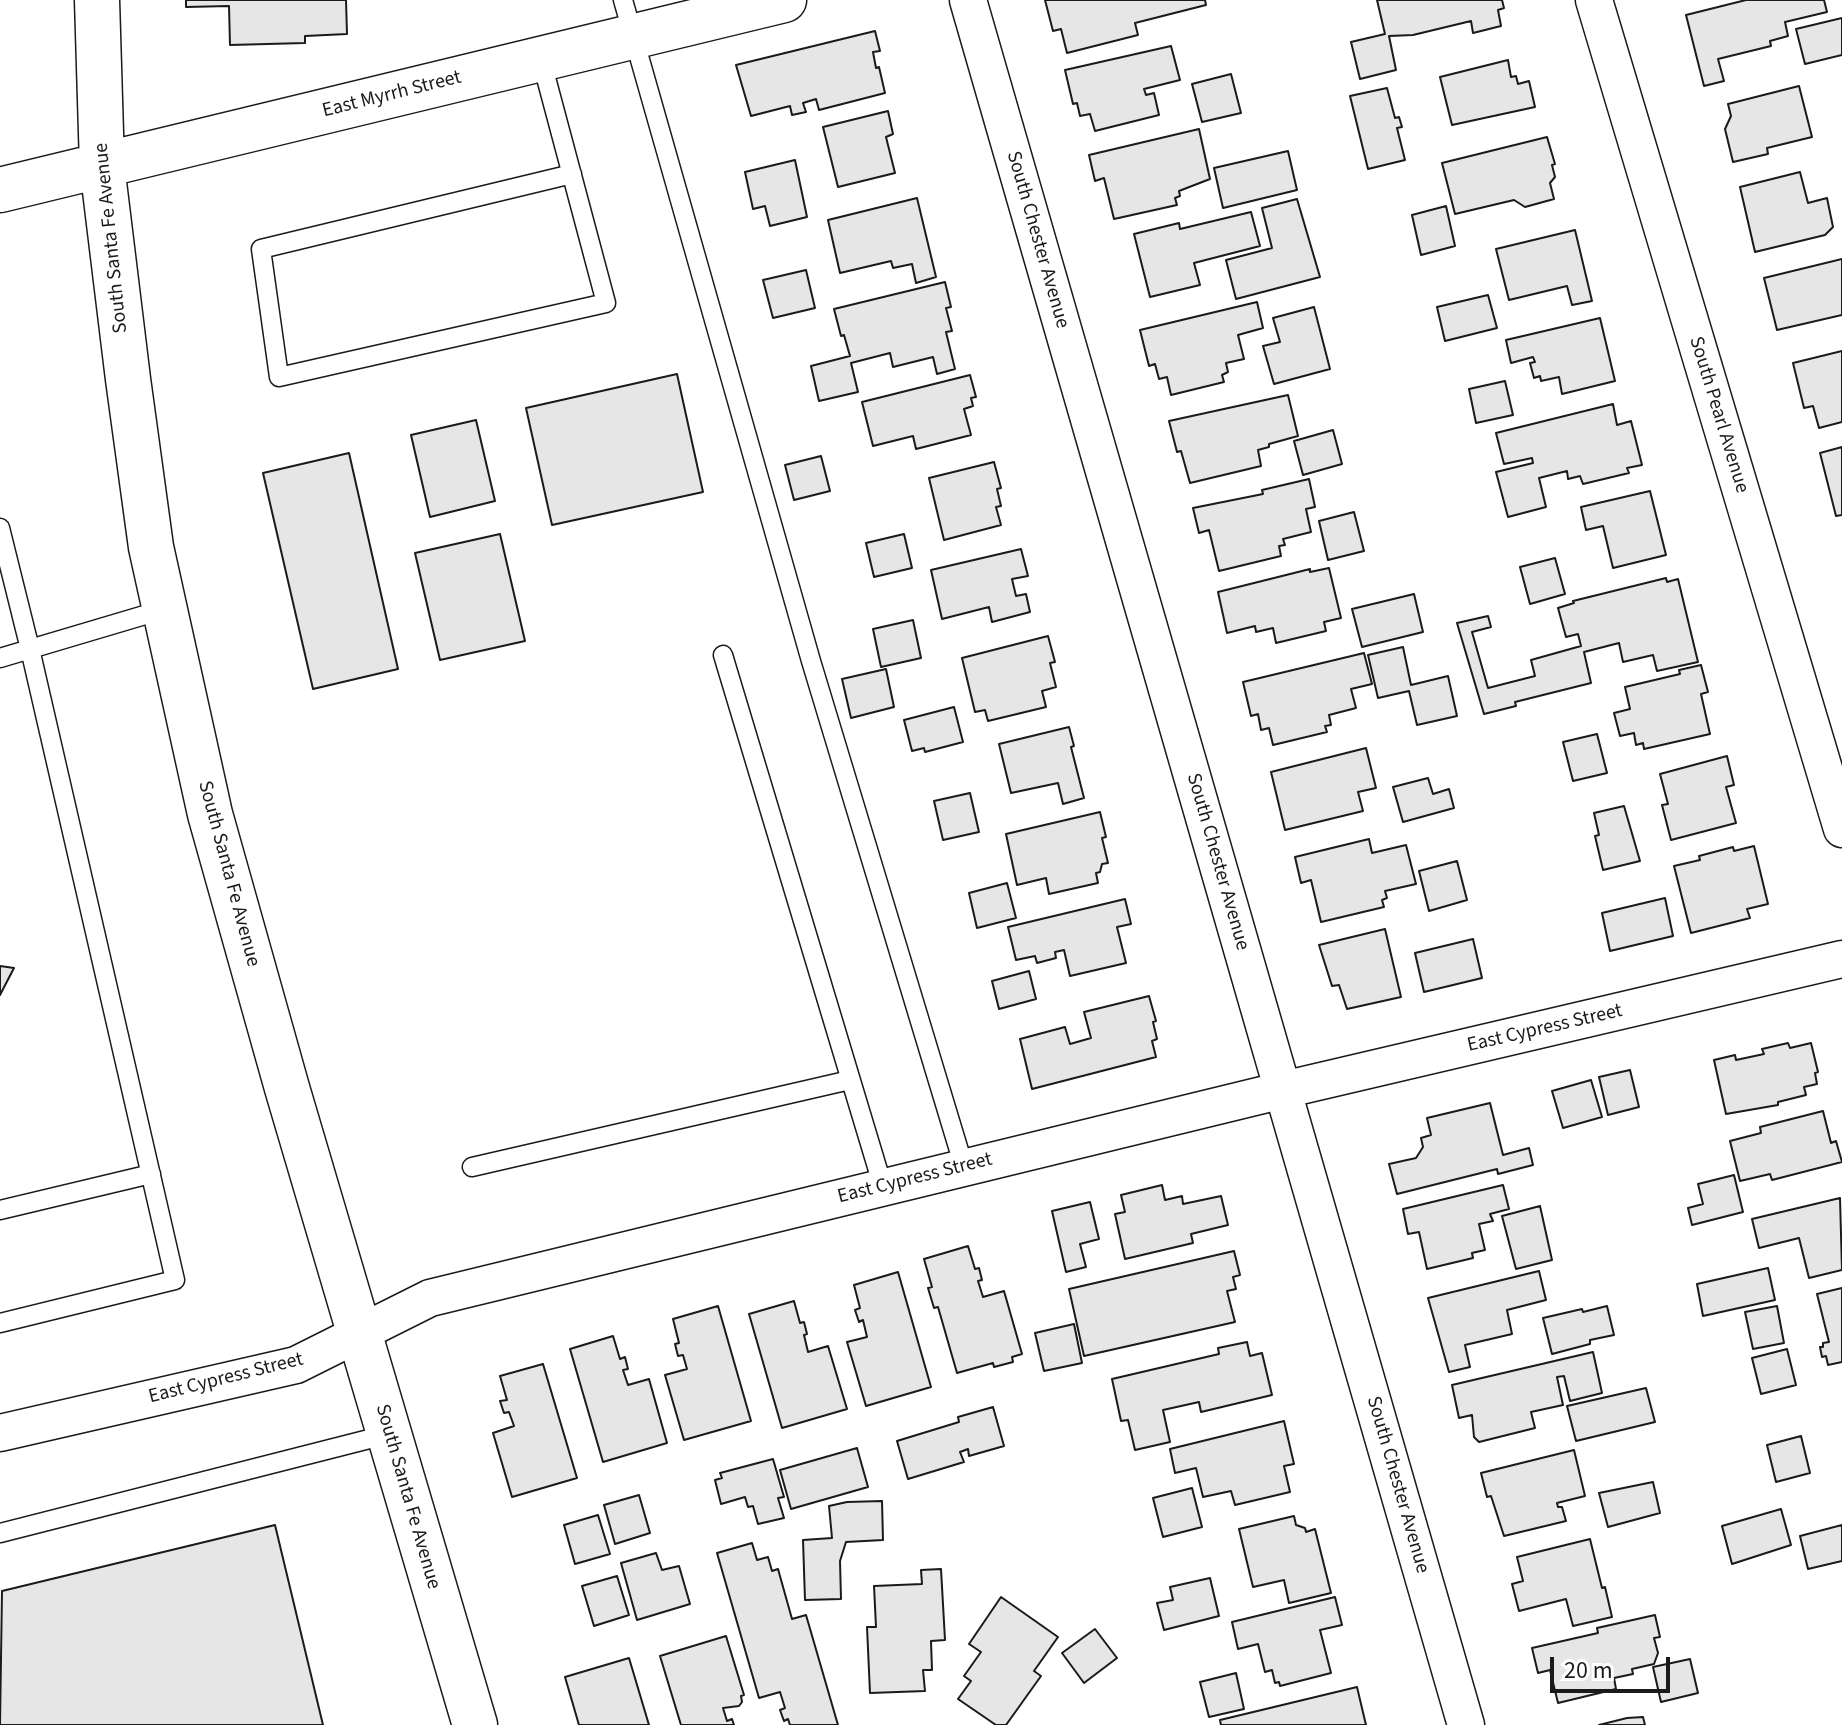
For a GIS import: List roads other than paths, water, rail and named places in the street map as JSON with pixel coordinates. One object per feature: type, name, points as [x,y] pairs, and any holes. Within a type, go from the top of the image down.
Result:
[{"type":"main road","name":"South Santa Fe Avenue","points":[[97,0],[102,166],[145,501],[165,609],[210,814],[475,1725]]},
{"type":"main road","name":"East Myrrh Street","points":[[0,190],[541,59],[629,18],[784,0]]},
{"type":"street","name":"South Chester Avenue","points":[[968,0],[1466,1725]]},
{"type":"street","name":"South Pearl Avenue","points":[[1594,0],[1842,829]]},
{"type":"street","name":"East Cypress Street","points":[[0,1433],[296,1365],[430,1298],[1283,1090],[1842,959]]},
{"type":"lane","points":[[629,18],[811,661],[964,1167]]},
{"type":"lane","points":[[541,59],[572,174],[606,303],[279,377],[261,249],[572,174]]},
{"type":"lane","points":[[0,528],[175,1280],[0,1323]]},
{"type":"lane","points":[[0,658],[165,609]]},
{"type":"lane","points":[[723,655],[883,1187]]},
{"type":"lane","points":[[472,1167],[850,1080]]},
{"type":"lane","points":[[0,1210],[151,1174]]},
{"type":"lane","points":[[0,1533],[389,1434]]}]
